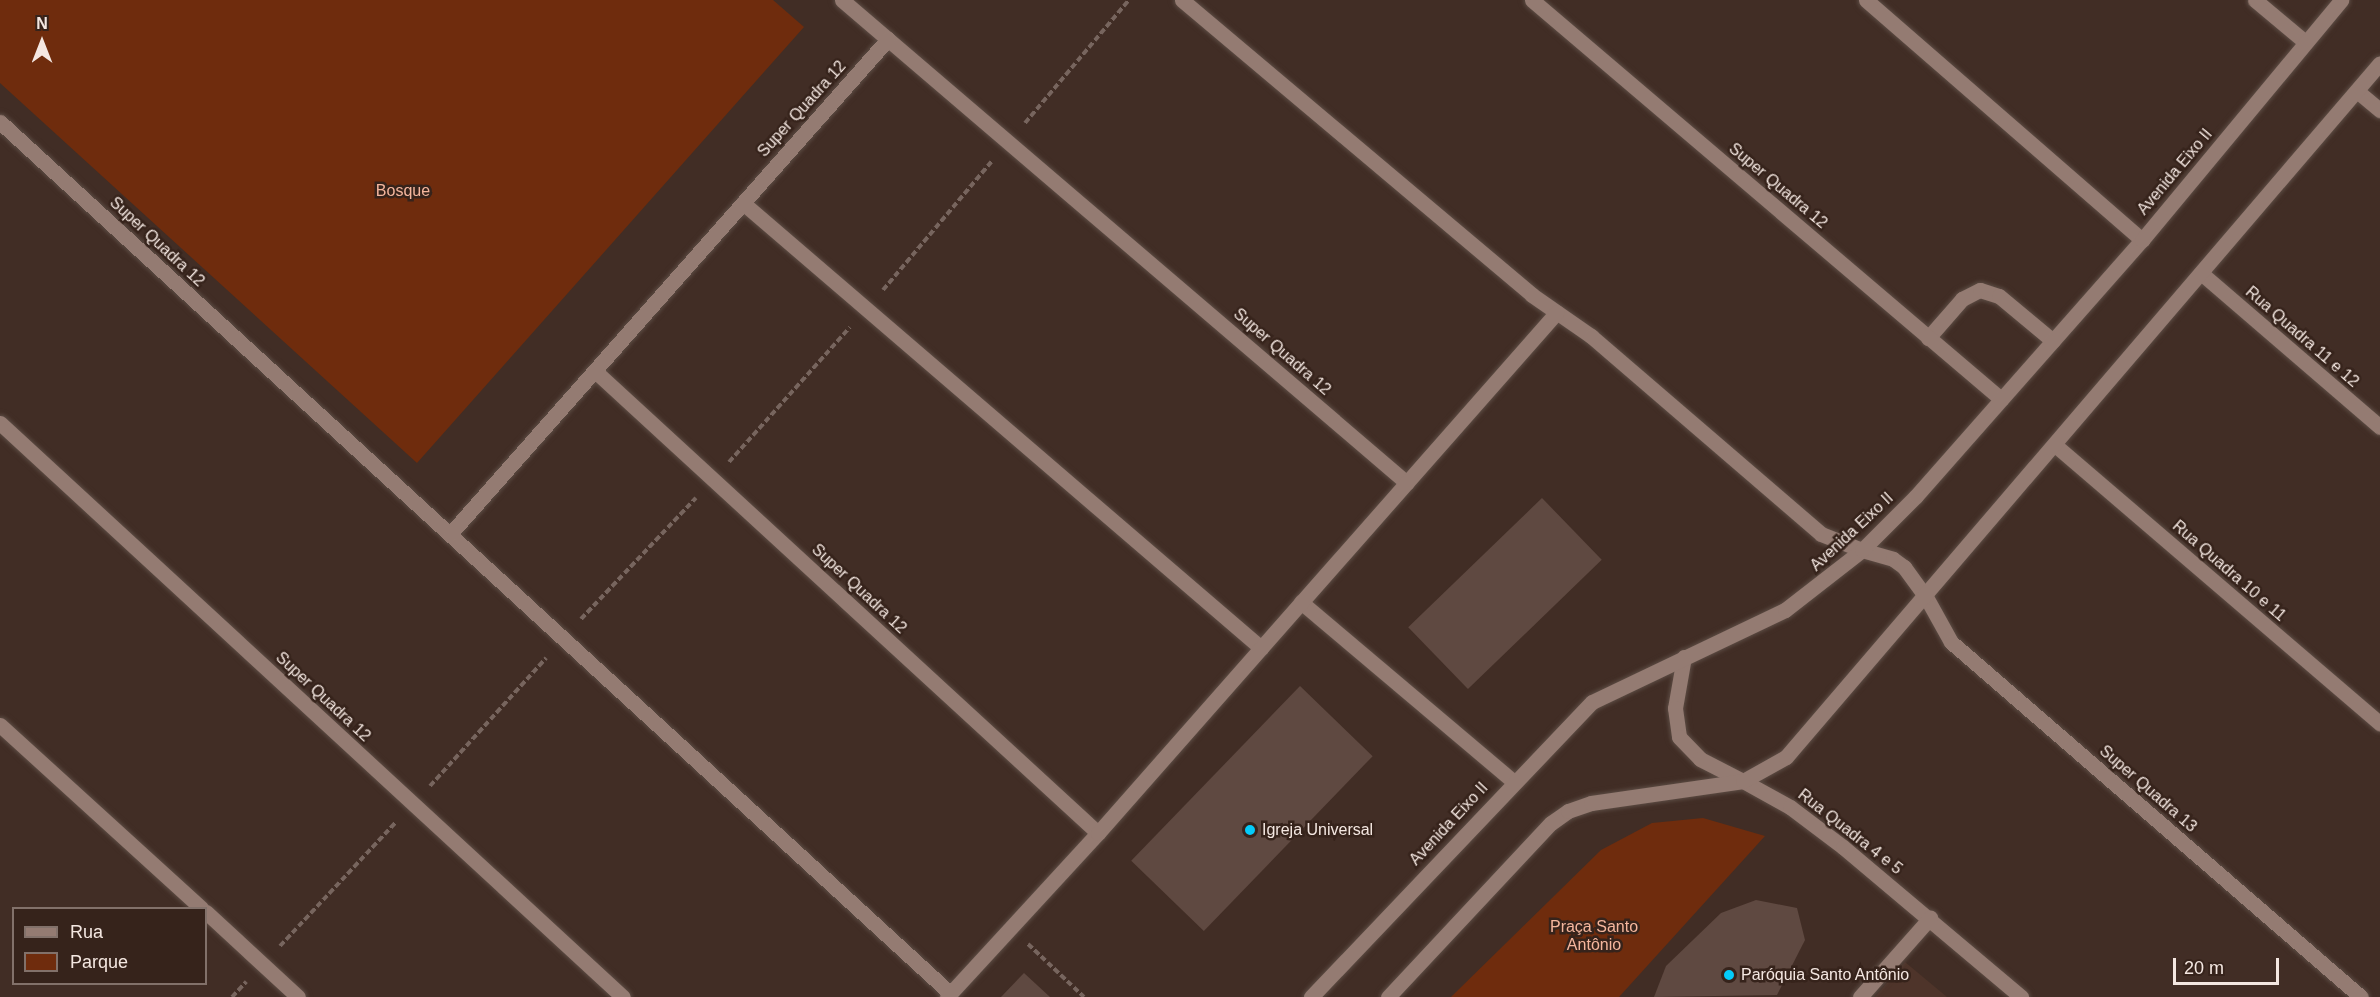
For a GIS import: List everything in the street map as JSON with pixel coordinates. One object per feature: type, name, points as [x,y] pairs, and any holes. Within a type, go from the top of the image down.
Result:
[{"type":"street","name":"Super Quadra 12","points":[[842,0],[1407,483]]},
{"type":"street","points":[[1182,0],[1557,312],[1591,336],[1821,534],[1862,550]]},
{"type":"street","name":"Super Quadra 12","points":[[1532,0],[2001,399]]},
{"type":"street","points":[[1866,0],[2142,240]]},
{"type":"street","points":[[2255,0],[2305,42]]},
{"type":"street","name":"Avenida Eixo II","points":[[1311,997],[1513,781],[1592,702],[1785,610],[1862,550],[2001,399],[2142,240],[2341,0]]},
{"type":"street","name":"Super Quadra 12","points":[[450,534],[888,39]]},
{"type":"street","points":[[1388,997],[1551,823],[1568,811],[1591,803],[1743,781],[1786,758],[1926,597],[2380,63]]},
{"type":"street","points":[[2357,90],[2380,110]]},
{"type":"street","name":"Super Quadra 12","points":[[0,122],[563,638],[948,995],[1098,833],[1557,312]]},
{"type":"street","points":[[743,203],[1261,648]]},
{"type":"street","name":"Rua Quadra 11 e 12","points":[[2201,273],[2380,427]]},
{"type":"street","points":[[1928,338],[1962,299],[1980,290],[1999,296],[2053,341]]},
{"type":"street","name":"Super Quadra 12","points":[[595,370],[1098,833]]},
{"type":"street","name":"Super Quadra 12","points":[[0,423],[623,997]]},
{"type":"street","name":"Rua Quadra 10 e 11","points":[[2055,445],[2380,724]]},
{"type":"street","name":"Super Quadra 13","points":[[1862,550],[1893,559],[1904,567],[1926,597],[1951,642],[2361,997]]},
{"type":"street","points":[[1301,603],[1513,781]]},
{"type":"street","name":"Rua Quadra 4 e 5","points":[[1684,657],[1675,708],[1678,737],[1700,759],[1790,807],[1930,918],[2021,997]]},
{"type":"street","points":[[0,725],[199,907]]},
{"type":"street","points":[[207,913],[298,997]]},
{"type":"street","points":[[1860,997],[1930,918]]},
{"type":"path","points":[[232,997],[413,804],[563,638],[714,479],[866,309],[1129,0]]},
{"type":"path","points":[[1011,928],[1084,997]]},
{"type":"shaded area","points":[[1905,962],[1947,997],[1875,997]]},
{"type":"green space","name":"Bosque","points":[[0,0],[773,0],[804,27],[417,463],[0,83]]},
{"type":"green space","name":"Praça Santo Antônio","points":[[1703,818],[1765,836],[1619,997],[1451,997],[1601,850],[1652,823]]},
{"type":"building","points":[[1542,498],[1602,560],[1468,689],[1408,627]]},
{"type":"building","points":[[1300,686],[1373,756],[1204,931],[1131,861]]},
{"type":"building","points":[[1756,900],[1797,908],[1805,940],[1777,995],[1654,997],[1666,966],[1721,913]]},
{"type":"building","points":[[1024,973],[1050,997],[1001,997]]},
{"type":"place","name":"Igreja Universal","points":[[1250,830]]},
{"type":"place","name":"Paróquia Santo Antônio","points":[[1729,975]]}]
